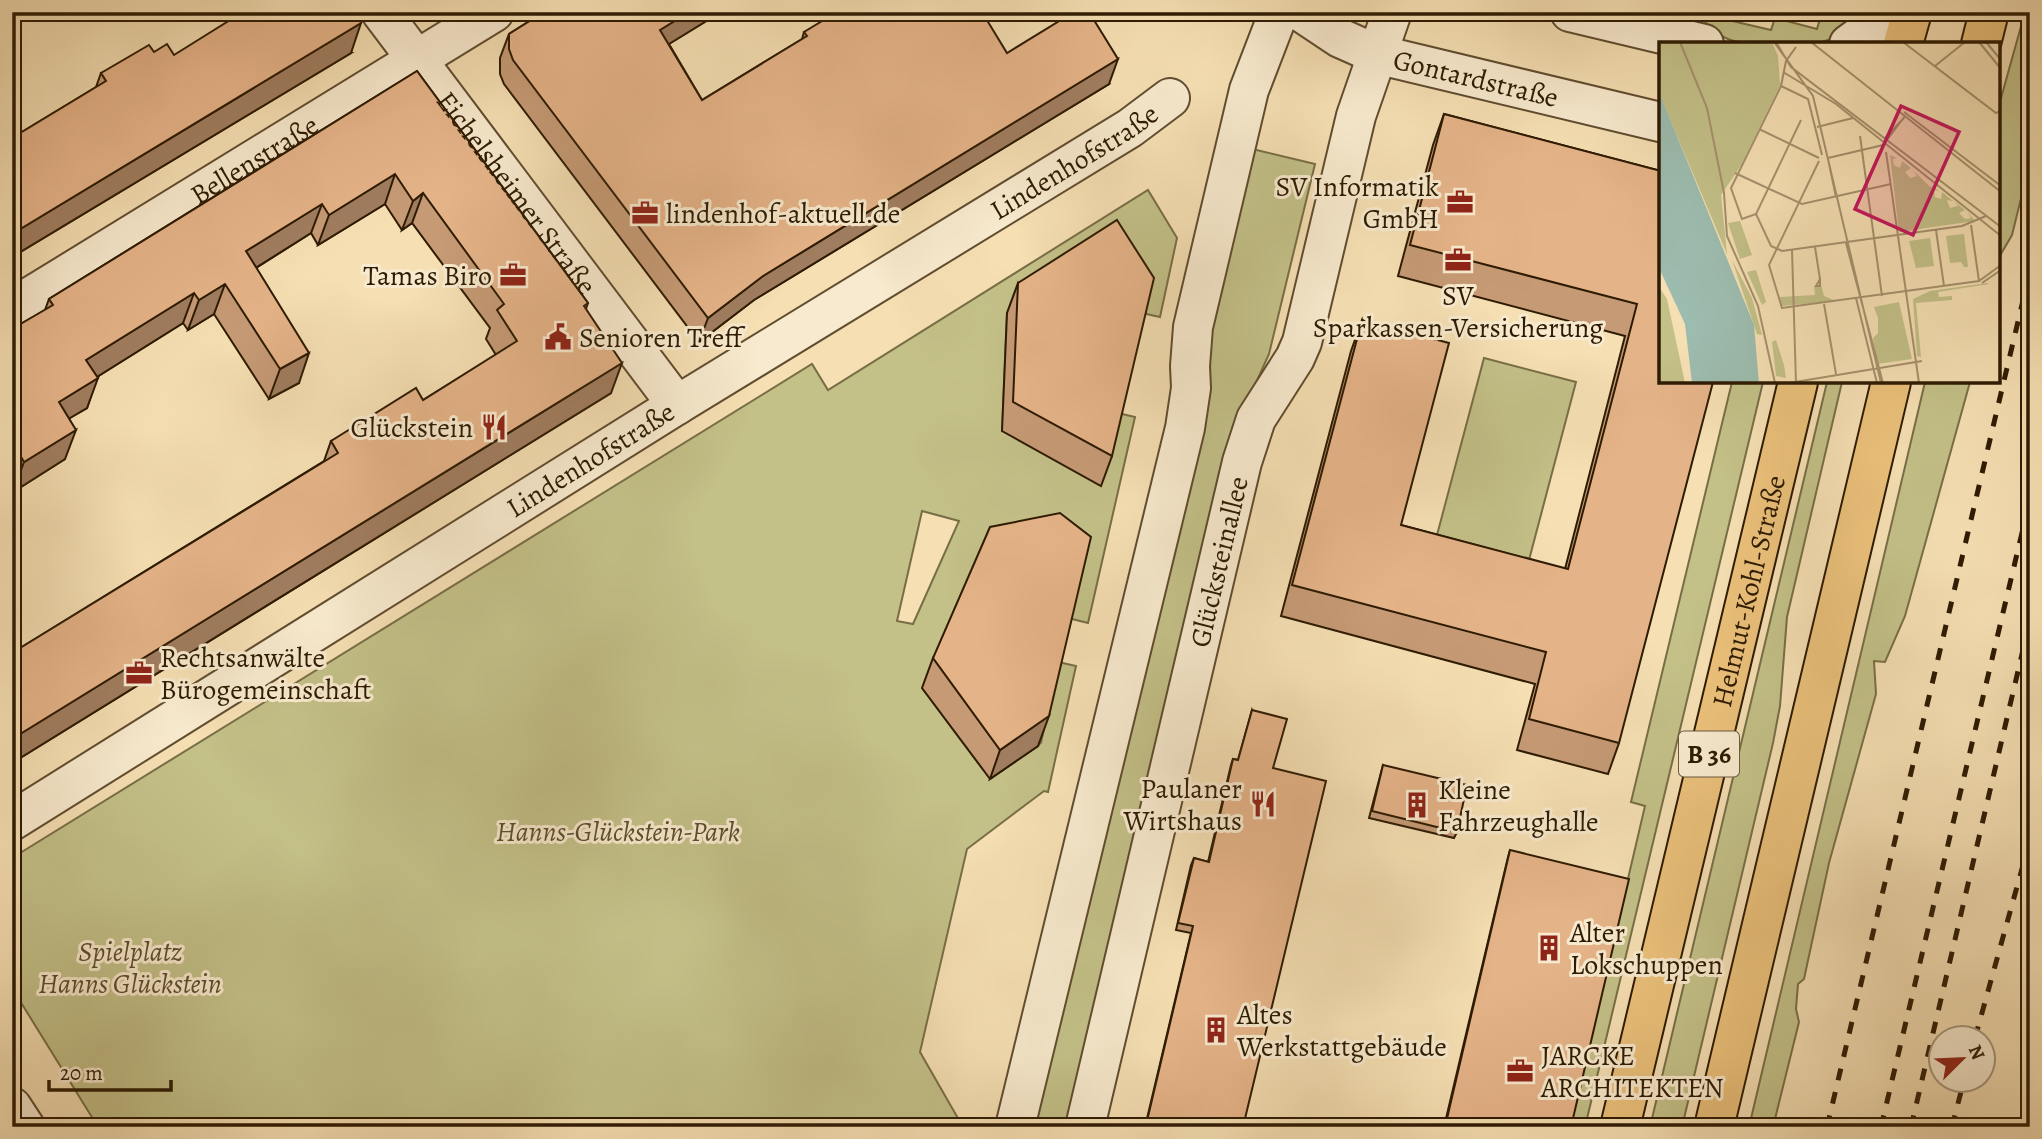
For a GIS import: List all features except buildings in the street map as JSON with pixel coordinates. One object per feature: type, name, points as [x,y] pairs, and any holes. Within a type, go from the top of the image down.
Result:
[{"type":"main road","points":[[1903,42],[1912,12]]},
{"type":"main road","points":[[1982,42],[1989,12]]},
{"type":"main road","name":"Helmut-Kohl-Straße","points":[[1620,1127],[1798,383]]},
{"type":"main road","points":[[1714,1127],[1891,383]]},
{"type":"street","name":"Eichelsheimer Straße","points":[[381,12],[677,405]]},
{"type":"street","name":"Bellenstraße","points":[[12,308],[495,12]]},
{"type":"street","points":[[1015,1127],[1185,428],[1191,388],[1193,327],[1238,131],[1253,78],[1279,12]]},
{"type":"street","name":"Gontardstraße","points":[[1301,12],[1340,38],[1376,54],[1659,122]]},
{"type":"street","name":"Glücksteinallee","points":[[1085,1127],[1242,462],[1256,419],[1296,358],[1303,342],[1356,116],[1392,12]]},
{"type":"street","points":[[1570,12],[1696,42]]},
{"type":"street","points":[[1852,42],[1893,12]]},
{"type":"street","name":"Lindenhofstraße","points":[[12,821],[677,405],[1129,128],[1170,98]]},
{"type":"street","points":[[12,1107],[25,1127]]},
{"type":"green space","points":[[1822,12],[1853,12],[1837,35],[1820,42],[1736,41],[1716,32],[1698,13],[1771,30],[1775,18],[1817,29]]},
{"type":"green space","points":[[2025,12],[2030,12],[2030,162],[2012,235],[2000,256],[2000,102]]},
{"type":"green space","points":[[1244,147],[1315,164],[1269,354],[1242,414],[1072,1127],[1030,1127]]},
{"type":"green space","name":"Hanns-Glückstein-Park","points":[[1148,190],[1177,238],[1160,317],[1142,313],[1106,250],[1007,313],[1002,431],[1118,413],[1135,417],[1088,623],[1068,618],[990,779],[1041,743],[1058,662],[1076,666],[1048,792],[1044,791],[967,849],[920,1052],[963,1127],[98,1127],[12,988],[12,858],[812,364],[828,390]],"holes":[[[922,511],[959,521],[913,624],[897,621]]]},
{"type":"green space","points":[[1484,358],[1576,382],[1529,560],[1437,535]]},
{"type":"green space","points":[[1732,383],[1763,383],[1585,1127],[1570,1127],[1645,806],[1631,802]]},
{"type":"green space","points":[[1827,383],[1842,383],[1787,617],[1780,706],[1773,743],[1682,1127],[1650,1127]]},
{"type":"green space","points":[[1925,383],[1970,383],[1905,616],[1885,662],[1874,661],[1876,694],[1829,863],[1804,979],[1798,984],[1796,1009],[1799,1022],[1773,1127],[1749,1127]]},
{"type":"railway","points":[[1827,1127],[2030,271]]},
{"type":"railway","points":[[1881,1127],[2030,499]]},
{"type":"railway","points":[[1911,1127],[2030,620]]},
{"type":"railway","points":[[1979,1024],[2030,840]]},
{"type":"railway","points":[[1952,1127],[1960,1094]]},
{"type":"place","name":"SV Informatik GmbH","points":[[1460,202]]},
{"type":"place","name":"lindenhof-aktuell.de","points":[[645,213]]},
{"type":"place","name":"SV Sparkassen-Versicherung","points":[[1458,260]]},
{"type":"place","name":"Tamas Biro","points":[[513,275]]},
{"type":"place","name":"Senioren Treff","points":[[558,337]]},
{"type":"place","name":"Glückstein","points":[[494,427]]},
{"type":"place","name":"Rechtsanwälte Bürogemeinschaft","points":[[139,673]]},
{"type":"place","name":"Paulaner Wirtshaus","points":[[1263,804]]},
{"type":"place","name":"Kleine Fahrzeughalle","points":[[1417,805]]},
{"type":"place","name":"Alter Lokschuppen","points":[[1549,948]]},
{"type":"place","name":"Altes Werkstattgebäude","points":[[1216,1030]]},
{"type":"place","name":"JARCKE ARCHITEKTEN","points":[[1520,1071]]},
{"type":"park label","name":"Spielplatz Hanns Glückstein","points":[[130,967]]}]
